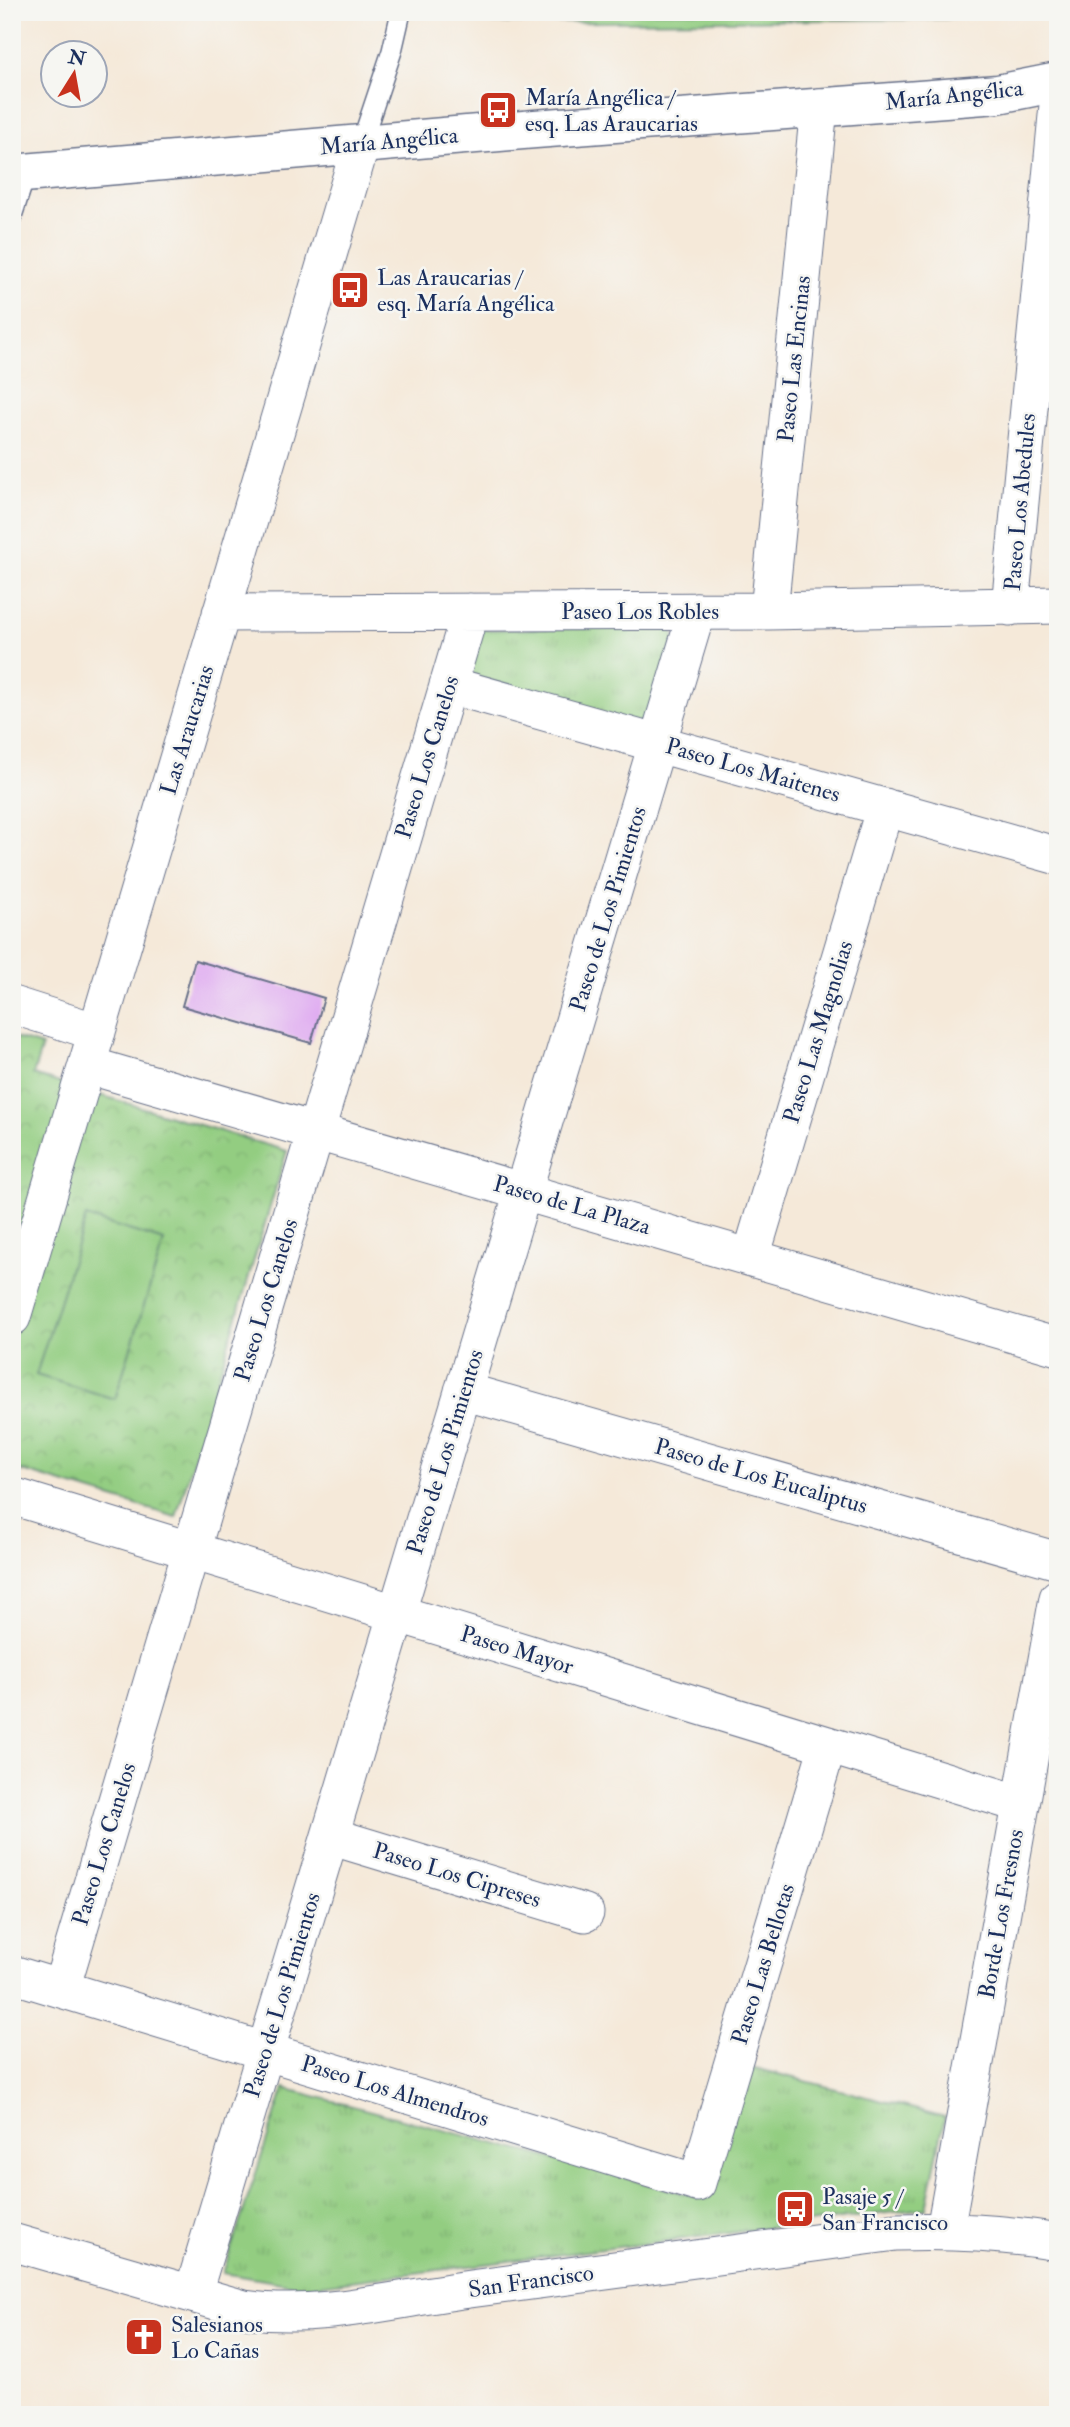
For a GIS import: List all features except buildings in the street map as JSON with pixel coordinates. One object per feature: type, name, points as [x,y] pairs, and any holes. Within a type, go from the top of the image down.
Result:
[{"type":"street","name":"María Angélica","points":[[19,173],[998,94],[1058,82]]},
{"type":"street","name":"Paseo Los Abedules","points":[[1010,607],[1058,105]]},
{"type":"street","name":"Paseo Las Encinas","points":[[769,611],[819,107]]},
{"type":"street","name":"Las Araucarias","points":[[12,1317],[361,144]]},
{"type":"street","name":"Paseo Los Robles","points":[[221,613],[769,611],[1058,605]]},
{"type":"street","name":"Paseo de Los Pimientos","points":[[192,2293],[697,611]]},
{"type":"street","name":"Paseo Los Canelos","points":[[61,1989],[470,612]]},
{"type":"street","name":"Paseo Los Maitenes","points":[[448,685],[1058,856]]},
{"type":"street","name":"Paseo Las Magnolias","points":[[751,1258],[885,807]]},
{"type":"street","name":"Paseo de La Plaza","points":[[12,1005],[92,1048],[316,1131],[1058,1347]]},
{"type":"street","name":"Paseo de Los Eucaliptus","points":[[463,1391],[1058,1561]]},
{"type":"street","name":"Paseo Mayor","points":[[12,1496],[1021,1804]]},
{"type":"street","name":"Borde Los Fresnos","points":[[944,2230],[1058,1598]]},
{"type":"street","name":"Paseo Las Bellotas","points":[[697,2183],[828,1745]]},
{"type":"street","name":"Paseo Los Cipreses","points":[[330,1836],[584,1913]]},
{"type":"street","name":"Paseo Los Almendros","points":[[12,1974],[697,2183]]},
{"type":"street","name":"San Francisco","points":[[12,2242],[244,2309],[271,2313],[308,2313],[872,2236],[944,2230],[1058,2242]]},
{"type":"lane","points":[[361,144],[392,51],[401,12]]},
{"type":"lane","points":[[12,216],[19,173]]},
{"type":"green space","points":[[485,12],[983,12],[945,19],[493,23]]},
{"type":"green space","points":[[671,626],[675,638],[649,730],[461,680],[476,630]]},
{"type":"green space","points":[[12,1037],[42,1046],[33,1075],[287,1151],[176,1517],[12,1468]]},
{"type":"green space","points":[[86,1217],[164,1241],[115,1399],[36,1375]]},
{"type":"green space","points":[[747,2066],[945,2117],[926,2208],[304,2287],[223,2273],[284,2088],[706,2199]]},
{"type":"place","name":"María Angélica / esq. Las Araucarias","points":[[498,110]]},
{"type":"place","name":"Las Araucarias / esq. María Angélica","points":[[350,290]]},
{"type":"place","name":"Pasaje 5 / San Francisco","points":[[795,2209]]},
{"type":"place","name":"Salesianos Lo Cañas","points":[[144,2337]]}]
